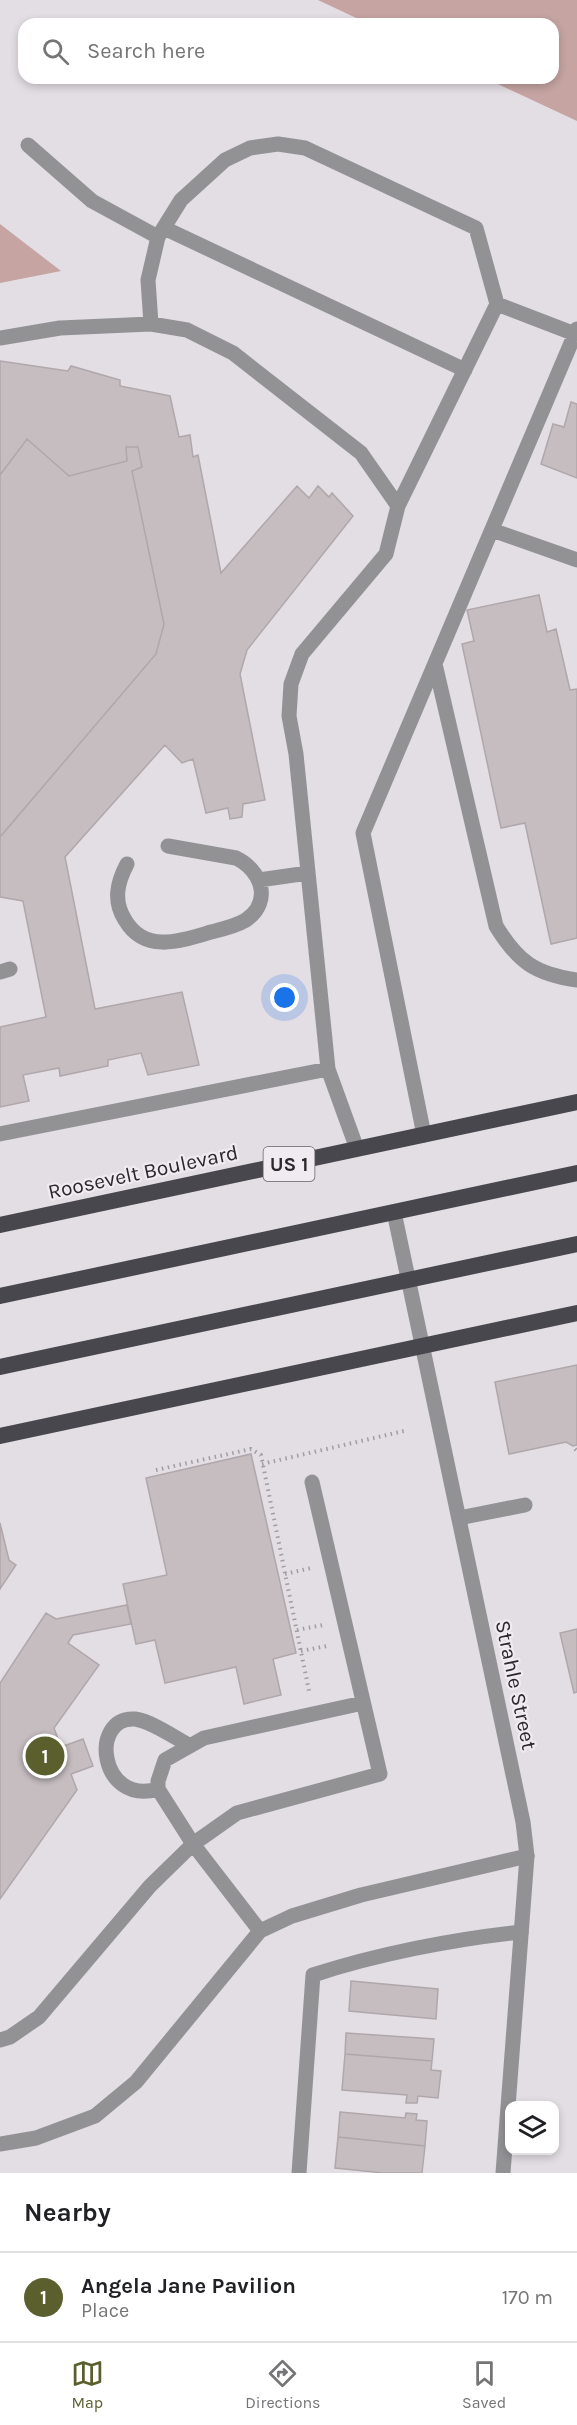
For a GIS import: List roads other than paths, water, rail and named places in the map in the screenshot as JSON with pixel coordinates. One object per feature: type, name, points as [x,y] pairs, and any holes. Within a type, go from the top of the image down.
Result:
[{"type":"highway","name":"Roosevelt Boulevard","points":[[0,1225],[577,1102]]},
{"type":"highway","points":[[0,1296],[577,1173]]},
{"type":"highway","points":[[0,1368],[577,1244]]},
{"type":"highway","points":[[0,1436],[577,1313]]},
{"type":"street","points":[[151,324],[148,280],[161,233],[182,200],[225,160],[250,148],[278,144],[305,148],[476,228],[497,304],[398,506],[386,555],[302,654],[291,684],[289,716],[296,754],[328,1069],[357,1149]]},
{"type":"street","points":[[28,145],[92,201],[465,370]]},
{"type":"street","points":[[424,1135],[363,833],[576,332],[497,304]]},
{"type":"street","points":[[0,338],[60,328],[151,324],[187,330],[233,353],[361,453],[398,506]]},
{"type":"street","points":[[492,530],[577,560]]},
{"type":"street","points":[[435,664],[496,926],[509,948],[529,965],[553,976],[577,980]]},
{"type":"street","points":[[127,864],[119,879],[117,895],[120,912],[129,926],[142,937],[158,943],[174,943],[237,924],[247,919],[255,911],[260,901],[259,880],[246,863],[236,858],[168,846]]},
{"type":"street","points":[[259,880],[308,873]]},
{"type":"street","points":[[0,1134],[328,1069]]},
{"type":"street","name":"Strahle Street","points":[[394,1212],[523,1822],[527,1856],[503,2173]]},
{"type":"street","points":[[0,2040],[10,2037],[39,2017],[150,1886],[193,1844],[237,1813],[380,1774],[312,1482]]},
{"type":"street","points":[[459,1518],[525,1505]]},
{"type":"street","points":[[260,1931],[193,1844],[158,1789],[158,1781],[165,1760],[204,1738],[363,1703]]},
{"type":"street","points":[[158,1789],[146,1793],[135,1792],[124,1787],[115,1779],[110,1769],[106,1749],[106,1740],[111,1731],[117,1724],[124,1721],[142,1720],[190,1746]]},
{"type":"street","points":[[0,2144],[36,2138],[94,2116],[136,2082],[260,1931],[292,1916],[361,1895],[527,1856]]},
{"type":"street","points":[[299,2173],[313,1976],[342,1966],[478,1936],[521,1932]]},
{"type":"place","name":"Angela Jane Pavilion","points":[[45,1756]]}]
